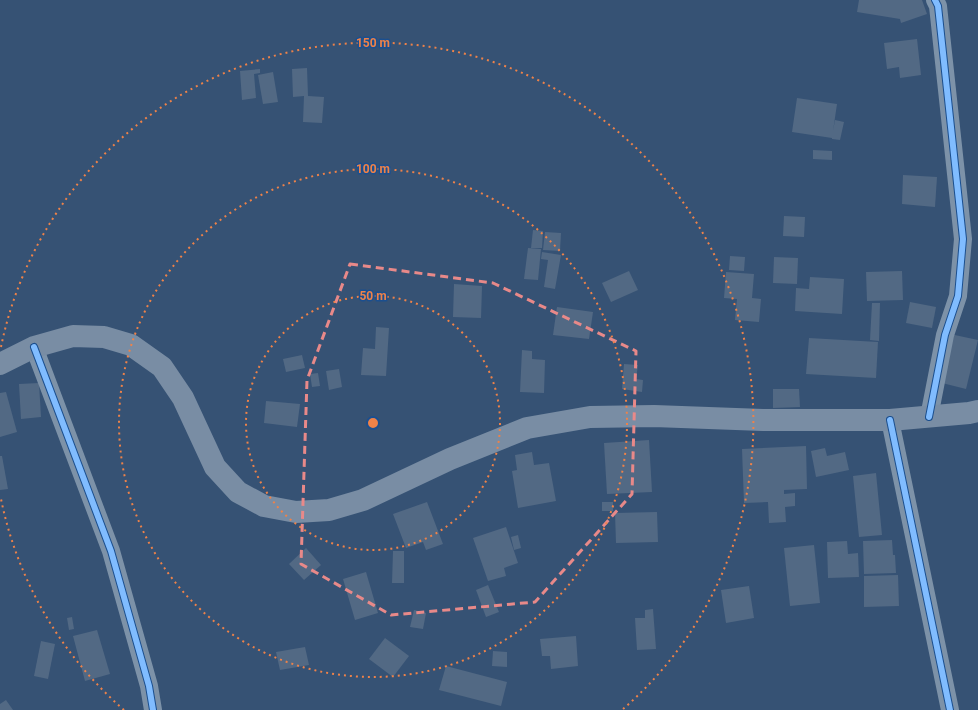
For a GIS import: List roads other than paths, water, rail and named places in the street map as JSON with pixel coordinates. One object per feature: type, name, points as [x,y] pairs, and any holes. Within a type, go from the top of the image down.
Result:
[{"type":"main road","points":[[0,364],[34,347],[73,336],[104,337],[132,345],[162,367],[183,398],[216,467],[238,492],[264,506],[296,512],[329,510],[362,500],[450,460],[527,428],[590,417],[654,416],[763,420],[890,420],[978,411]]},
{"type":"street","points":[[929,417],[944,335],[958,296],[963,239],[938,6],[935,0]]},
{"type":"street","points":[[34,347],[111,551],[149,686],[153,710]]},
{"type":"street","points":[[890,420],[950,710]]}]
